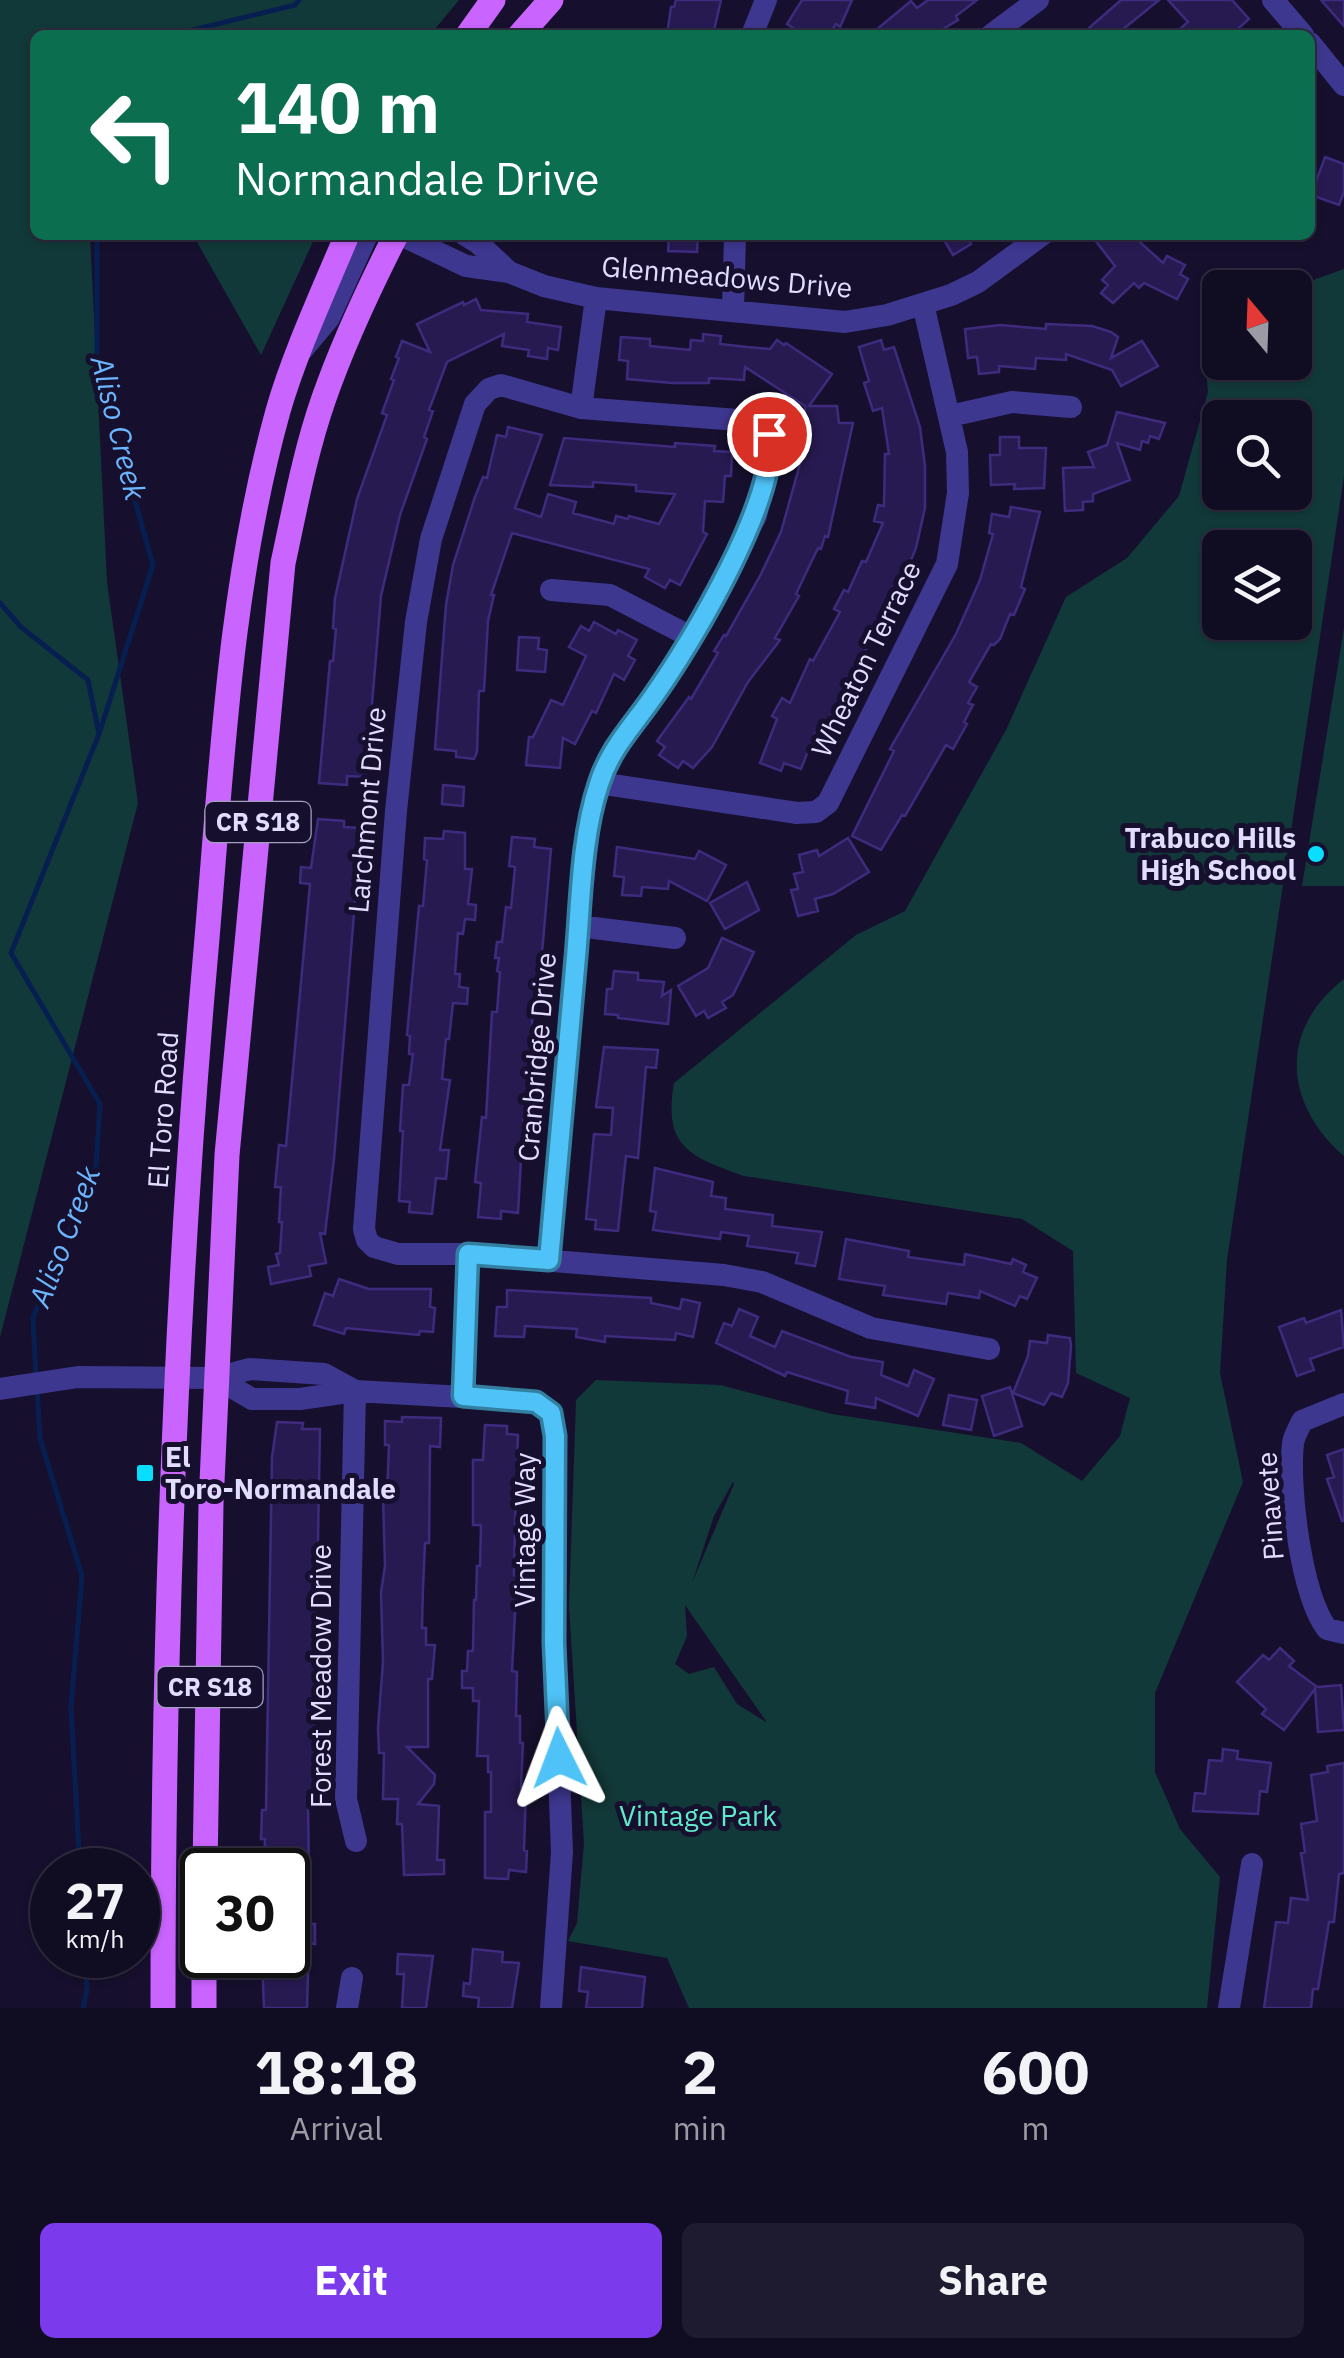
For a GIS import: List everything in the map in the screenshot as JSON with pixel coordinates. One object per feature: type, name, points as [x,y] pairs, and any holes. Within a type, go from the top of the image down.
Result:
[{"type":"main road","points":[[472,30],[493,0]]},
{"type":"main road","points":[[524,30],[551,0]]},
{"type":"main road","name":"El Toro Road","points":[[163,2008],[176,1377],[193,1100],[242,575],[279,408],[345,240]]},
{"type":"main road","name":"CR S18","points":[[205,1848],[216,1378],[226,1156],[283,563],[323,400],[358,310],[395,240]]},
{"type":"main road","points":[[204,1978],[204,2008]]},
{"type":"street","points":[[754,30],[766,0]]},
{"type":"street","points":[[999,30],[1038,0]]},
{"type":"street","points":[[1273,0],[1296,30]]},
{"type":"street","points":[[1315,52],[1344,85]]},
{"type":"street","points":[[300,352],[329,318],[365,240]]},
{"type":"street","name":"Glenmeadows Drive","points":[[409,240],[466,266],[509,272],[544,286],[596,298],[845,322],[887,315],[952,295],[978,282],[1035,240]]},
{"type":"street","name":"Glenmeadows Drive","points":[[474,240],[509,272]]},
{"type":"street","points":[[733,310],[735,240]]},
{"type":"street","points":[[581,408],[596,298]]},
{"type":"street","name":"Wheaton Terrace","points":[[599,784],[797,812],[816,812],[828,803],[947,564],[958,493],[950,416],[923,304]]},
{"type":"street","name":"Larchmont Drive","points":[[468,1254],[398,1254],[374,1247],[364,1229],[399,776],[416,622],[431,539],[475,404],[489,389],[501,385],[581,408]]},
{"type":"street","points":[[950,416],[1012,402],[1071,407]]},
{"type":"street","name":"Cranbridge Drive","points":[[549,1260],[578,926],[590,821],[599,784],[614,748],[656,694],[691,637],[756,516],[771,446],[765,428],[751,420],[581,408]]},
{"type":"street","points":[[551,590],[610,595],[691,637]]},
{"type":"street","points":[[578,926],[675,938]]},
{"type":"street","points":[[0,1389],[78,1376],[176,1377],[216,1378],[252,1399],[300,1399],[356,1390],[463,1396],[468,1254],[724,1274],[762,1282],[871,1328],[988,1350]]},
{"type":"street","name":"Forest Meadow Drive","points":[[356,1390],[346,1799],[356,1841]]},
{"type":"street","name":"Vintage Way","points":[[463,1396],[536,1402],[551,1413],[555,1436],[554,1643],[562,1852],[550,2008]]},
{"type":"street","name":"Pinavete","points":[[1336,1631],[1317,1616],[1305,1572],[1294,1508],[1293,1440],[1302,1421],[1344,1404]]},
{"type":"street","points":[[1228,2008],[1252,1864]]},
{"type":"street","points":[[347,2008],[352,1978]]},
{"type":"green space","points":[[0,0],[459,0],[434,30],[30,30],[30,240],[90,240],[107,582],[138,803],[0,1337]]},
{"type":"green space","points":[[196,240],[314,240],[261,355]]},
{"type":"green space","name":"Vintage Park","points":[[1344,269],[1344,476],[1227,1260],[1220,1373],[1243,1482],[1155,1693],[1155,1772],[1180,1829],[1220,1877],[1207,2008],[689,2008],[667,1958],[568,1941],[577,1923],[584,1843],[569,1606],[576,1400],[596,1380],[720,1385],[832,1414],[1021,1443],[1082,1481],[1120,1436],[1130,1398],[1076,1373],[1073,1251],[1022,1219],[744,1176],[708,1162],[684,1146],[677,1135],[672,1105],[674,1083],[856,935],[905,911],[1006,730],[1066,597],[1127,558],[1179,496],[1202,414],[1202,510],[1312,510],[1312,400],[1206,400],[1207,380],[1312,380],[1312,281]],"holes":[[[734,1484],[692,1583],[714,1516]],[[685,1605],[766,1722],[737,1704],[714,1667],[689,1674],[675,1664],[687,1636]]]},
{"type":"green space","points":[[1344,628],[1344,886],[1302,886]]},
{"type":"green space","points":[[1344,979],[1344,1156],[1309,1114],[1300,1091],[1297,1067],[1299,1044],[1308,1021]]},
{"type":"building","points":[[676,0],[721,0],[714,30],[668,30]]},
{"type":"building","points":[[802,0],[852,0],[840,27],[836,24],[832,30],[796,30],[787,24]]},
{"type":"building","points":[[928,0],[977,0],[956,16],[958,20],[941,30],[876,30],[911,1],[917,8]]},
{"type":"building","points":[[1121,0],[1159,0],[1122,30],[1087,30]]},
{"type":"building","points":[[1168,0],[1232,0],[1249,19],[1237,30],[1179,30],[1188,22]]},
{"type":"building","points":[[1321,0],[1344,0],[1344,26]]},
{"type":"building","points":[[1325,157],[1344,164],[1344,192],[1339,205],[1315,196],[1315,184]]},
{"type":"building","points":[[669,240],[698,240],[697,252],[668,251]]},
{"type":"building","points":[[944,240],[969,240],[971,244],[953,255]]},
{"type":"building","points":[[1095,240],[1138,240],[1163,263],[1167,256],[1185,265],[1180,274],[1188,279],[1177,299],[1144,283],[1139,288],[1134,283],[1113,303],[1101,293],[1108,285],[1102,280],[1115,266]]},
{"type":"building","points":[[476,299],[481,310],[528,314],[527,322],[561,327],[558,350],[548,348],[547,359],[528,356],[529,350],[502,346],[504,334],[447,362],[429,410],[433,411],[424,437],[427,439],[400,515],[381,596],[366,777],[347,776],[347,785],[319,783],[336,629],[335,598],[357,499],[387,415],[382,413],[394,380],[391,379],[399,358],[396,357],[402,341],[430,352],[417,324]]},
{"type":"building","points":[[1046,324],[1092,326],[1111,332],[1118,337],[1111,358],[1142,341],[1158,366],[1121,386],[1112,370],[1066,354],[1066,360],[1036,358],[1035,369],[999,366],[999,372],[979,374],[977,357],[968,358],[965,329],[1000,325],[1046,329]]},
{"type":"building","points":[[703,334],[721,336],[720,344],[747,347],[770,349],[777,340],[786,343],[832,374],[809,406],[837,406],[839,423],[853,423],[828,537],[818,548],[796,594],[799,596],[775,638],[780,640],[748,682],[712,747],[693,768],[683,761],[678,768],[659,755],[665,747],[657,741],[691,699],[718,653],[714,651],[761,574],[781,532],[808,435],[804,435],[805,406],[745,367],[744,380],[709,378],[709,383],[672,383],[627,379],[628,361],[619,360],[621,337],[650,339],[650,346],[690,350],[691,340],[703,341]]},
{"type":"building","points":[[881,340],[884,350],[894,347],[920,427],[925,508],[916,548],[895,600],[839,703],[820,733],[816,731],[801,769],[784,763],[781,771],[760,763],[777,719],[772,716],[782,698],[790,703],[810,659],[813,661],[840,612],[834,609],[844,590],[848,592],[862,561],[866,562],[883,523],[874,521],[878,505],[884,506],[885,454],[889,454],[882,408],[873,411],[859,347]]},
{"type":"building","points":[[1117,412],[1165,423],[1159,439],[1150,436],[1148,443],[1142,441],[1140,450],[1117,443],[1130,480],[1093,494],[1093,501],[1083,502],[1083,510],[1065,511],[1063,468],[1094,467],[1088,452],[1107,445]]},
{"type":"building","points":[[508,427],[542,435],[515,508],[541,517],[548,494],[576,502],[573,513],[614,524],[616,516],[629,516],[659,524],[675,494],[636,491],[636,485],[550,485],[564,438],[675,447],[675,443],[715,446],[714,451],[732,452],[731,476],[725,476],[723,502],[705,501],[703,532],[707,534],[680,585],[670,580],[665,588],[645,577],[649,569],[512,533],[491,595],[484,691],[479,691],[477,752],[474,759],[456,757],[456,751],[435,749],[446,605],[453,565],[475,497],[483,477],[487,478],[497,435],[506,437]]},
{"type":"building","points":[[1000,437],[1019,437],[1019,448],[1046,448],[1044,488],[991,485],[990,455],[1000,455]]},
{"type":"building","points":[[1011,507],[1040,512],[1021,587],[1025,589],[1000,639],[991,644],[969,682],[977,687],[968,703],[973,705],[964,722],[967,724],[953,749],[946,745],[881,850],[852,836],[894,751],[890,749],[956,634],[980,580],[993,534],[989,533],[992,514],[1009,517]]},
{"type":"building","points":[[594,622],[637,640],[628,656],[635,660],[624,680],[614,674],[596,713],[592,711],[575,744],[563,738],[560,768],[526,765],[529,737],[533,737],[551,700],[563,705],[586,656],[569,647],[581,626],[589,631]]},
{"type":"building","points":[[519,637],[539,638],[538,649],[547,650],[545,672],[517,670]]},
{"type":"building","points":[[443,785],[464,787],[463,806],[442,804]]},
{"type":"building","points":[[318,819],[344,821],[344,827],[361,828],[334,1159],[325,1234],[320,1233],[326,1263],[309,1266],[311,1276],[271,1284],[268,1267],[279,1265],[276,1254],[280,1253],[281,1187],[275,1187],[279,1145],[286,1146],[310,884],[300,883],[301,867],[311,868]]},
{"type":"building","points":[[444,831],[465,833],[465,869],[472,869],[468,904],[476,905],[475,920],[465,919],[463,934],[458,933],[455,974],[460,974],[459,987],[468,988],[467,1004],[453,1003],[446,1039],[442,1079],[450,1080],[440,1150],[449,1150],[446,1179],[436,1178],[432,1214],[409,1212],[410,1202],[399,1201],[400,1131],[403,1085],[409,1085],[413,1054],[409,1054],[407,1035],[419,906],[423,906],[425,838],[443,839]]},
{"type":"building","points":[[512,837],[535,839],[534,847],[551,849],[537,1011],[533,1011],[529,1061],[533,1061],[532,1081],[528,1107],[524,1106],[518,1213],[501,1211],[501,1219],[478,1217],[481,1183],[475,1182],[482,1117],[486,1118],[492,1012],[497,1012],[497,942],[502,942],[506,907],[511,908],[515,867],[509,866]]},
{"type":"building","points":[[848,838],[869,872],[833,894],[815,899],[818,911],[798,916],[791,890],[798,889],[794,874],[803,872],[799,855],[817,850],[819,856]]},
{"type":"building","points":[[617,847],[695,859],[699,851],[726,865],[707,901],[669,881],[668,889],[642,887],[641,896],[622,895],[624,877],[614,876]]},
{"type":"building","points":[[747,882],[759,910],[725,929],[710,903]]},
{"type":"building","points":[[722,938],[754,952],[733,995],[722,1002],[726,1008],[708,1018],[704,1011],[696,1016],[678,986],[708,968]]},
{"type":"building","points":[[614,971],[638,973],[638,980],[664,982],[662,996],[671,990],[668,1024],[605,1014],[607,989],[612,989]]},
{"type":"building","points":[[604,1047],[658,1050],[656,1068],[646,1067],[638,1158],[626,1156],[618,1231],[595,1229],[596,1220],[586,1219],[594,1134],[611,1135],[613,1108],[596,1107]]},
{"type":"building","points":[[655,1168],[713,1182],[711,1196],[726,1198],[725,1209],[773,1215],[772,1226],[822,1232],[815,1266],[796,1263],[798,1253],[747,1246],[749,1236],[721,1232],[720,1239],[653,1230],[656,1212],[650,1211]]},
{"type":"building","points":[[846,1239],[909,1251],[908,1257],[964,1265],[965,1254],[1011,1264],[1013,1259],[1026,1265],[1023,1272],[1037,1278],[1027,1299],[1020,1296],[1015,1306],[980,1291],[979,1298],[948,1293],[946,1304],[883,1295],[885,1286],[839,1279]]},
{"type":"building","points":[[339,1279],[369,1289],[431,1289],[430,1307],[435,1308],[433,1332],[420,1331],[419,1335],[346,1328],[344,1334],[314,1325],[325,1293],[333,1296]]},
{"type":"building","points":[[507,1290],[651,1298],[651,1303],[680,1309],[682,1299],[700,1303],[693,1337],[676,1333],[675,1340],[605,1336],[605,1342],[576,1337],[577,1329],[525,1326],[524,1337],[495,1336],[497,1307],[507,1307]]},
{"type":"building","points":[[739,1309],[758,1317],[750,1336],[775,1347],[782,1331],[851,1357],[883,1362],[881,1375],[908,1386],[914,1370],[934,1379],[918,1416],[876,1398],[875,1408],[846,1403],[848,1391],[787,1372],[785,1376],[716,1343],[724,1323],[732,1326]]},
{"type":"building","points":[[1341,1310],[1344,1347],[1310,1359],[1314,1370],[1297,1376],[1279,1327],[1304,1318],[1306,1323]]},
{"type":"building","points":[[1048,1335],[1070,1338],[1071,1346],[1068,1383],[1062,1397],[1051,1393],[1044,1405],[1013,1393],[1030,1341],[1047,1343]]},
{"type":"building","points":[[1010,1387],[1022,1426],[994,1436],[982,1396]]},
{"type":"building","points":[[949,1395],[977,1400],[971,1430],[943,1425]]},
{"type":"building","points":[[402,1417],[441,1418],[440,1447],[430,1446],[429,1543],[425,1543],[423,1588],[422,1628],[426,1628],[426,1645],[435,1645],[432,1679],[428,1679],[428,1747],[407,1747],[435,1775],[434,1784],[418,1804],[439,1806],[437,1860],[444,1860],[444,1874],[404,1875],[398,1799],[383,1799],[384,1753],[379,1753],[378,1728],[383,1662],[383,1496],[387,1496],[389,1445],[385,1445],[385,1421],[402,1422]]},
{"type":"building","points":[[277,1422],[303,1423],[302,1429],[320,1429],[314,1805],[308,1805],[309,1848],[265,1848],[265,1839],[261,1839],[262,1810],[266,1810],[272,1457]]},
{"type":"building","points":[[485,1425],[507,1426],[507,1434],[518,1435],[520,1461],[520,1480],[516,1480],[512,1671],[517,1672],[516,1716],[520,1716],[523,1743],[521,1787],[526,1788],[527,1851],[526,1872],[509,1870],[508,1879],[485,1878],[485,1812],[491,1812],[491,1772],[488,1756],[477,1756],[479,1701],[473,1701],[473,1688],[462,1688],[462,1671],[467,1671],[468,1651],[473,1651],[474,1600],[480,1566],[481,1525],[473,1525],[473,1460],[483,1460]]},
{"type":"building","points":[[1344,1449],[1342,1521],[1327,1479],[1334,1477],[1327,1455]]},
{"type":"building","points":[[1280,1648],[1294,1661],[1289,1666],[1317,1687],[1341,1685],[1344,1730],[1318,1732],[1315,1689],[1284,1730],[1262,1714],[1266,1709],[1237,1682],[1263,1655],[1269,1660]]},
{"type":"building","points":[[1223,1749],[1238,1751],[1237,1759],[1271,1763],[1267,1792],[1260,1791],[1258,1814],[1193,1811],[1195,1793],[1205,1794],[1209,1760],[1222,1761]]},
{"type":"building","points":[[1344,1763],[1344,1873],[1339,1874],[1334,1922],[1329,1922],[1318,1989],[1313,1989],[1311,2008],[1264,2008],[1276,1922],[1288,1923],[1291,1898],[1308,1900],[1301,1824],[1317,1821],[1311,1775]]},
{"type":"building","points":[[310,1924],[315,1924],[315,1944],[310,1943]]},
{"type":"building","points":[[473,1949],[503,1952],[502,1962],[519,1963],[512,2008],[478,2008],[479,1998],[463,1996],[464,1983],[470,1984]]},
{"type":"building","points":[[398,1954],[433,1956],[426,2008],[402,2008],[404,1974],[397,1974]]},
{"type":"building","points":[[581,1967],[645,1977],[642,2008],[586,2008],[588,1992],[579,1991]]},
{"type":"building","points":[[263,1978],[308,1978],[307,2008],[264,2008]]},
{"type":"waterway","name":"Aliso Creek","points":[[192,30],[295,5],[299,0]]},
{"type":"waterway","name":"Aliso Creek","points":[[36,1377],[33,1318],[96,1167],[100,1104],[11,953],[99,734],[153,565],[97,364],[97,240]]},
{"type":"waterway","points":[[0,603],[21,627],[88,680],[99,734]]},
{"type":"waterway","name":"Aliso Creek","points":[[37,1388],[40,1438],[82,1576],[71,1707],[79,1848]]},
{"type":"waterway","name":"Aliso Creek","points":[[83,2008],[86,1978]]},
{"type":"place","name":"Trabuco Hills High School","points":[[1316,854]]},
{"type":"place","name":"El Toro-Normandale","points":[[145,1473]]},
{"type":"route","points":[[559,1758],[554,1643],[555,1436],[551,1413],[536,1402],[463,1396],[468,1254],[549,1260],[578,926],[590,821],[599,784],[614,748],[656,694],[691,637],[756,516],[771,446],[769,434]]}]
